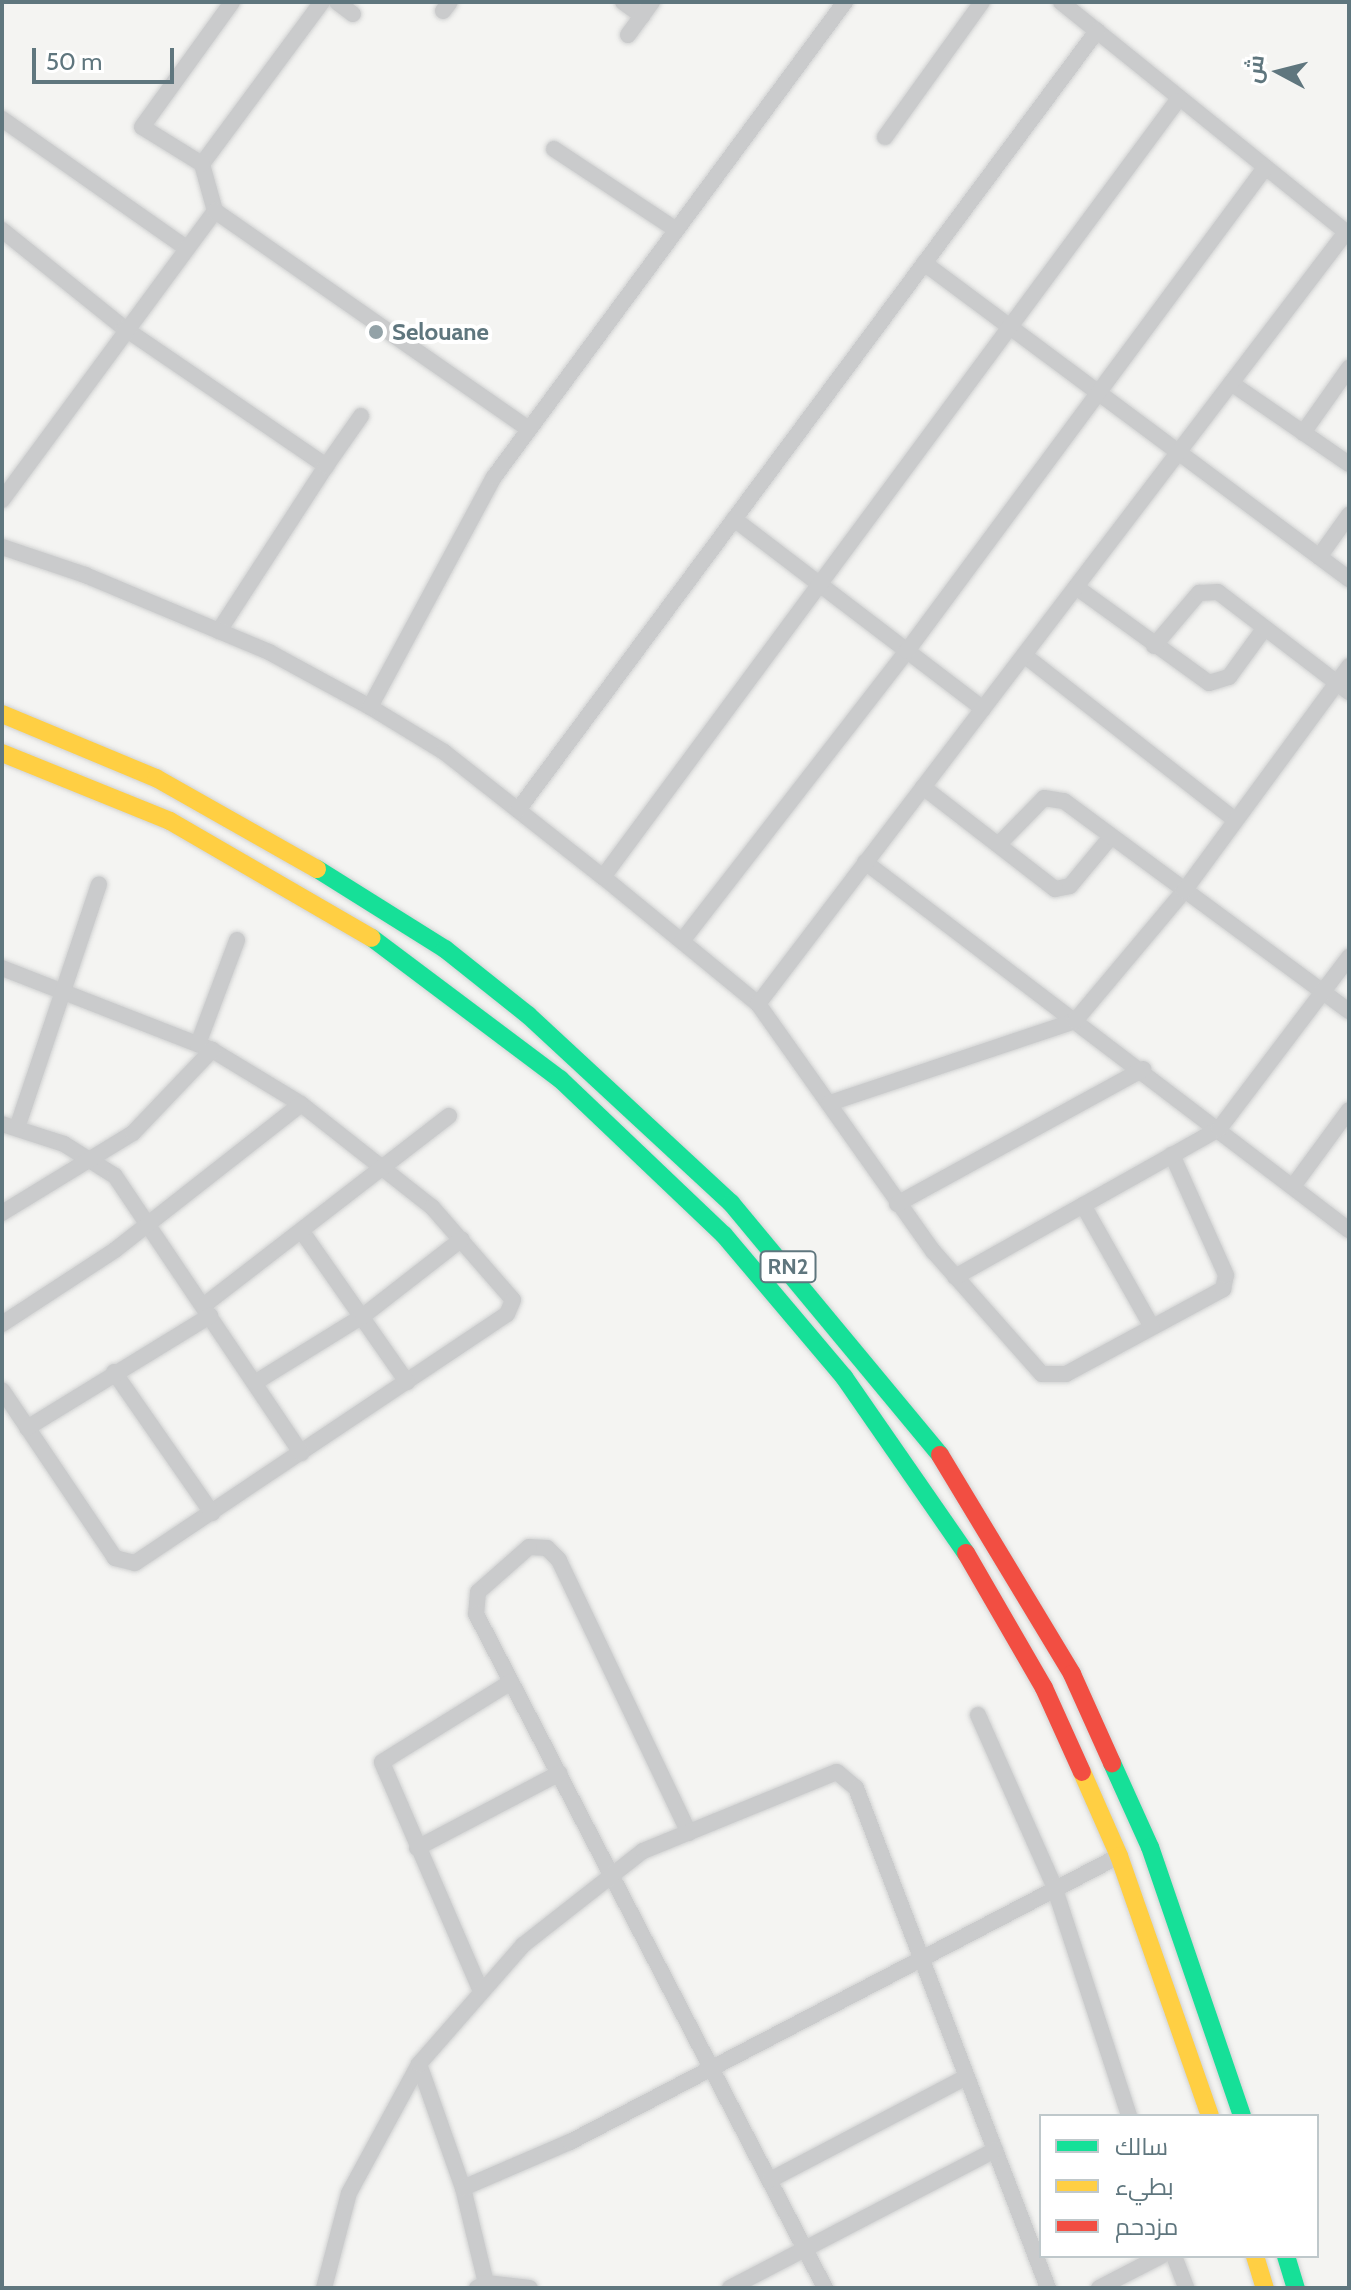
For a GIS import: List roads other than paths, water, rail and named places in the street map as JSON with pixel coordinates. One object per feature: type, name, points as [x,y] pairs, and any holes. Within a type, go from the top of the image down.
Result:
[{"type":"highway","name":"RN2","points":[[2,714],[156,778],[397,916],[528,1015],[731,1203],[939,1454],[1072,1674],[1150,1847],[1241,2114]]},
{"type":"highway","name":"RN2","points":[[2,753],[170,821],[364,932],[560,1079],[724,1235],[844,1377],[985,1580],[1044,1688],[1119,1856],[1209,2114]]},
{"type":"highway","points":[[1256,2258],[1265,2288]]},
{"type":"highway","points":[[1287,2258],[1296,2288]]},
{"type":"street","points":[[232,2],[142,127],[202,164],[215,211],[529,429]]},
{"type":"street","points":[[202,164],[322,2]]},
{"type":"street","points":[[337,2],[353,14]]},
{"type":"street","points":[[623,2],[642,16]]},
{"type":"street","points":[[628,35],[652,2]]},
{"type":"street","points":[[370,707],[452,550],[529,429],[845,2]]},
{"type":"street","points":[[885,137],[982,2]]},
{"type":"street","points":[[758,1004],[1348,233],[1177,101],[1061,2]]},
{"type":"street","points":[[518,810],[1097,31]]},
{"type":"street","points":[[603,877],[822,586],[1177,101]]},
{"type":"street","points":[[2,119],[186,248]]},
{"type":"street","points":[[554,149],[675,229]]},
{"type":"street","points":[[682,941],[907,651],[1264,169]]},
{"type":"street","points":[[2,500],[124,328],[215,211]]},
{"type":"street","points":[[2,230],[124,328],[326,466]]},
{"type":"street","points":[[924,263],[1349,579]]},
{"type":"street","points":[[1303,433],[1349,368]]},
{"type":"street","points":[[1231,383],[1349,464]]},
{"type":"street","points":[[219,631],[361,416]]},
{"type":"street","points":[[1319,557],[1349,515]]},
{"type":"street","points":[[734,519],[983,709]]},
{"type":"street","points":[[2,547],[219,631],[370,707],[444,752],[603,877],[758,1004],[830,1103],[897,1204],[1033,1369],[1051,1377],[1152,1327],[1227,1282],[1172,1155]]},
{"type":"street","points":[[1076,587],[1196,679],[1221,682],[1264,629]]},
{"type":"street","points":[[1154,646],[1205,591],[1218,592],[1343,688]]},
{"type":"street","points":[[1024,655],[1235,820]]},
{"type":"street","points":[[830,1103],[1075,1021],[1184,891],[1235,820],[1343,688],[1349,666]]},
{"type":"street","points":[[923,787],[999,844],[1049,887],[1063,889],[1109,839]]},
{"type":"street","points":[[999,844],[1035,804],[1053,798],[1349,1011]]},
{"type":"street","points":[[865,862],[1075,1021],[1144,1069],[1349,1230]]},
{"type":"street","points":[[99,884],[10,1126],[97,1159],[148,1225],[301,1453]]},
{"type":"street","points":[[2,1213],[97,1159],[176,1092],[205,1047],[237,940]]},
{"type":"street","points":[[955,1277],[1219,1129],[1349,957]]},
{"type":"street","points":[[2,968],[62,988],[205,1047],[301,1104],[385,1165],[462,1239],[509,1294],[511,1308],[407,1382],[142,1560],[125,1563],[115,1558],[2,1390]]},
{"type":"street","points":[[897,1204],[1144,1069]]},
{"type":"street","points":[[2,1324],[148,1225],[301,1104]]},
{"type":"street","points":[[1294,1185],[1349,1110]]},
{"type":"street","points":[[27,1428],[207,1311],[449,1116]]},
{"type":"street","points":[[1083,1205],[1152,1327]]},
{"type":"street","points":[[303,1233],[407,1382]]},
{"type":"street","points":[[256,1382],[363,1316],[462,1239]]},
{"type":"street","points":[[114,1372],[212,1513]]},
{"type":"street","points":[[689,1833],[559,1560],[538,1545],[478,1592],[474,1604],[511,1682],[825,2288]]},
{"type":"street","points":[[480,1989],[382,1762],[511,1682]]},
{"type":"street","points":[[978,1715],[1054,1886],[1128,2114]]},
{"type":"street","points":[[417,1848],[560,1773]]},
{"type":"street","points":[[324,2288],[349,2193],[419,2064],[480,1989],[610,1872],[689,1833],[828,1775],[844,1774],[856,1788],[1048,2288]]},
{"type":"street","points":[[463,2188],[570,2142],[1054,1886],[1119,1856]]},
{"type":"street","points":[[419,2064],[463,2188],[482,2285],[530,2288]]},
{"type":"street","points":[[770,2180],[966,2077]]},
{"type":"street","points":[[730,2288],[995,2150]]},
{"type":"street","points":[[1099,2288],[1157,2258]]},
{"type":"street","points":[[1175,2258],[1186,2288]]},
{"type":"place","name":"Selouane","points":[[376,332]]}]
